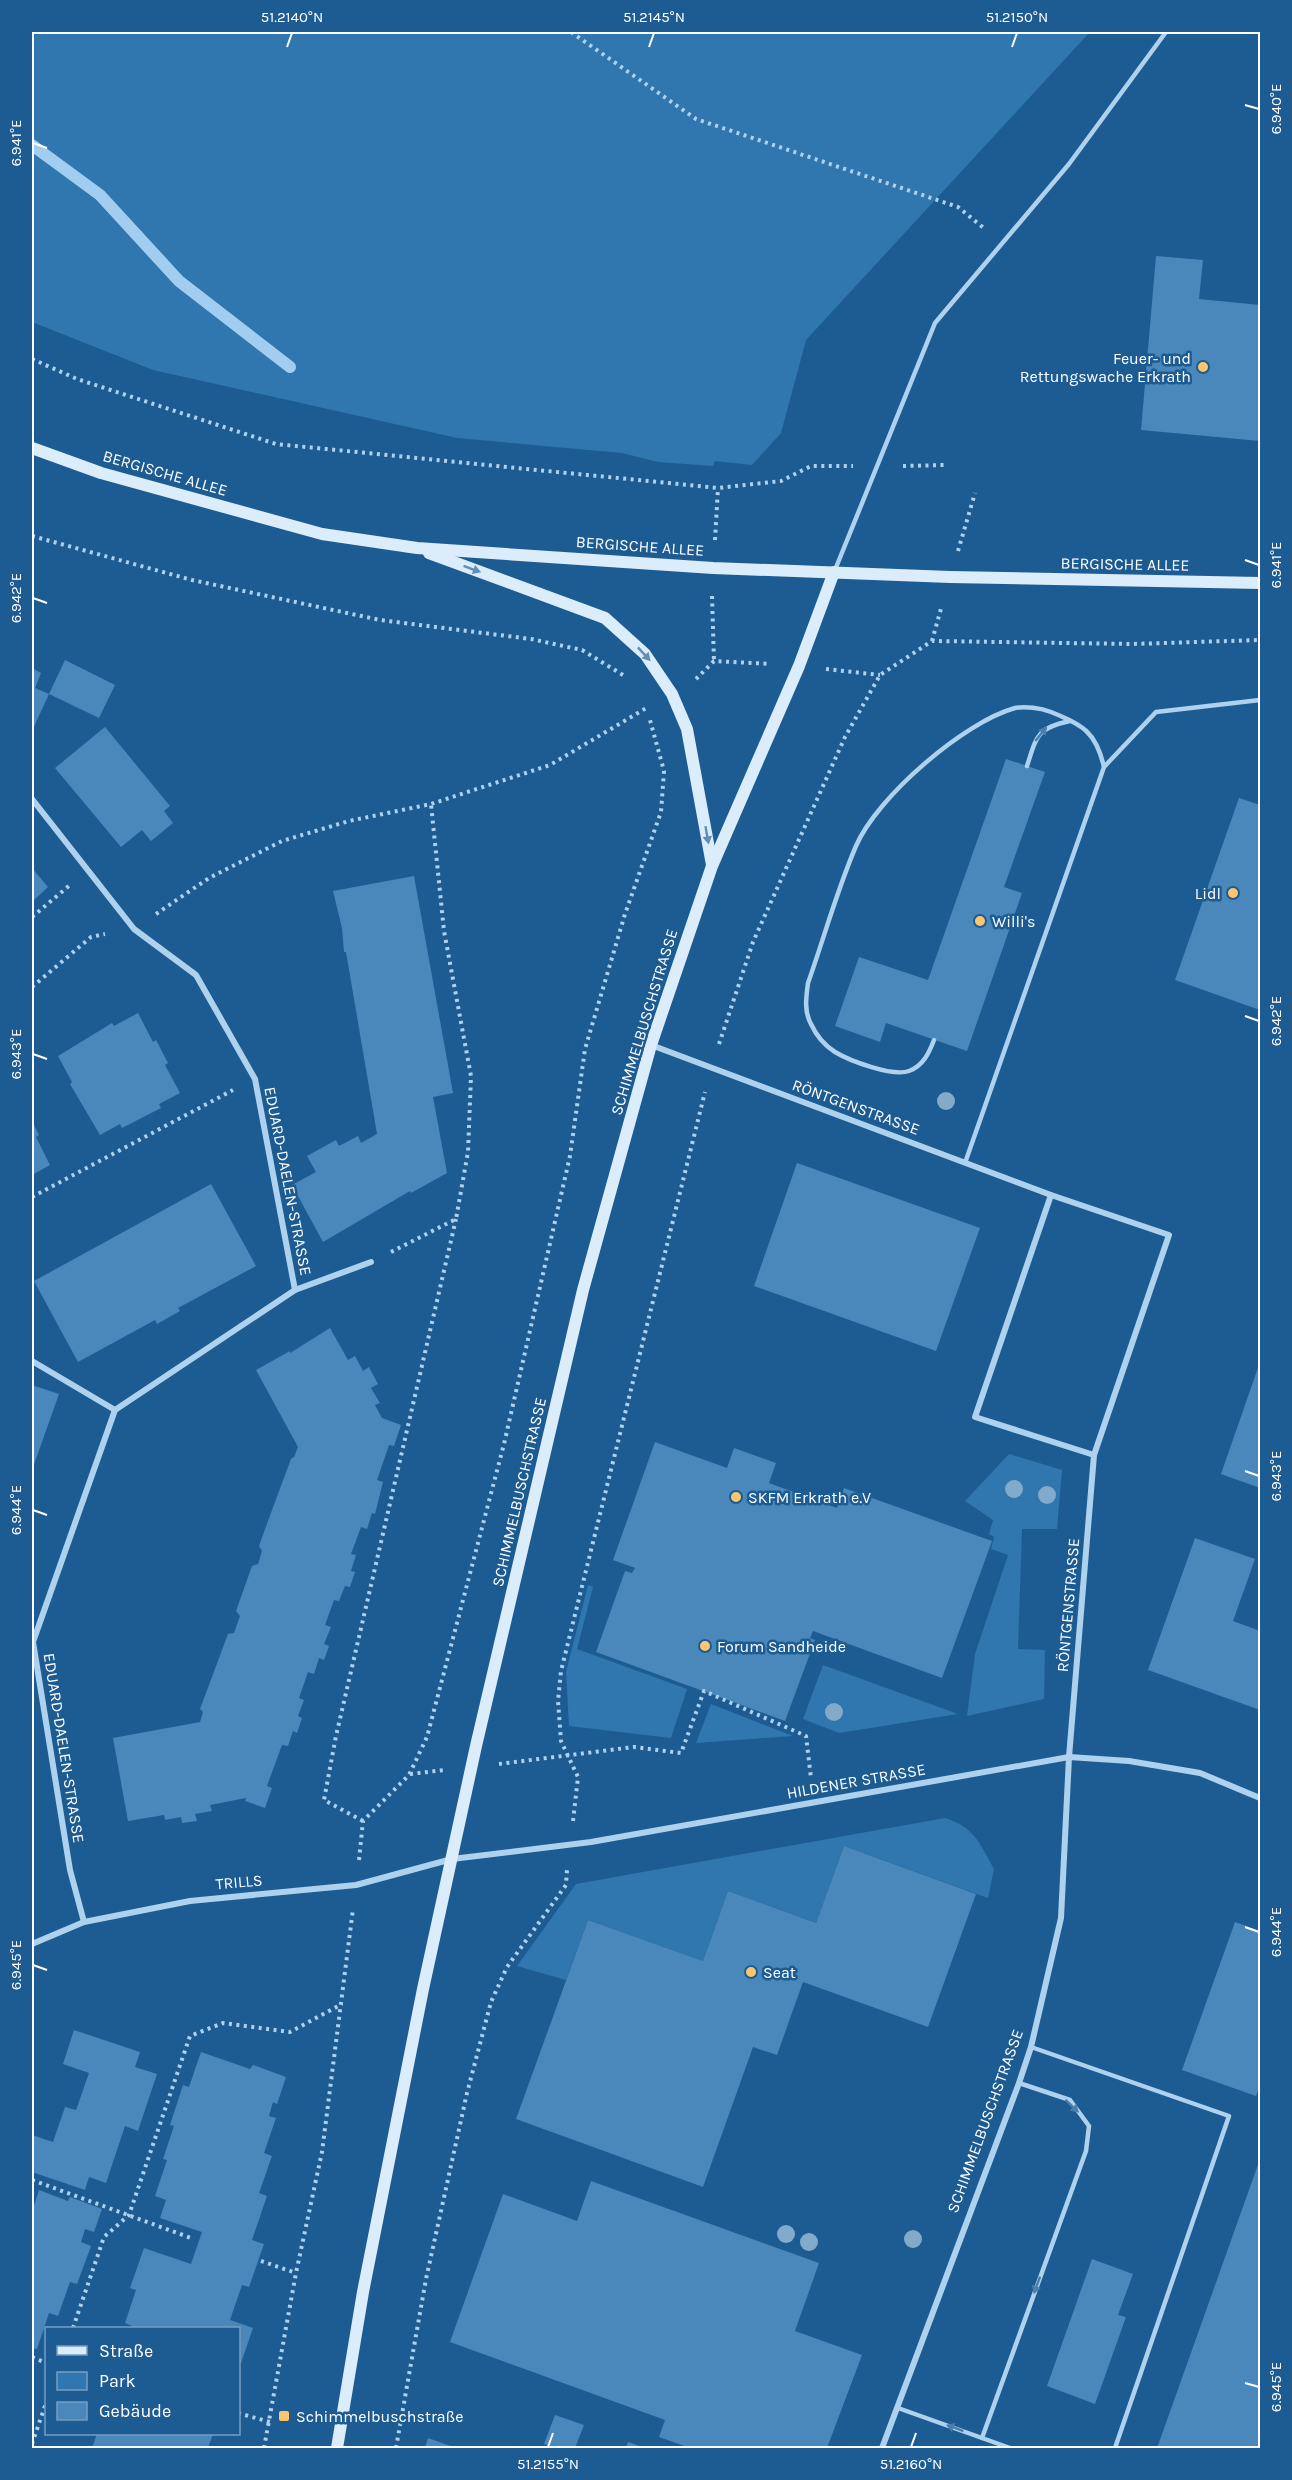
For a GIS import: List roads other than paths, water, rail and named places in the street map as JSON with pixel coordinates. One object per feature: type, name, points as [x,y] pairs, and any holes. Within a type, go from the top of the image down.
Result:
[{"type":"main road","name":"BERGISCHE ALLEE","points":[[32,448],[101,473],[322,534],[417,548],[713,568],[1260,583]]},
{"type":"main road","points":[[417,548],[605,618],[645,654],[672,694],[687,729],[712,866]]},
{"type":"main road","name":"SCHIMMELBUSCHSTRASSE","points":[[337,2448],[363,2292],[423,1989],[471,1767],[583,1290],[651,1045],[712,866],[799,666],[834,572]]},
{"type":"street","name":"EDUARD-DAELEN-STRASSE","points":[[32,799],[134,928],[196,975],[255,1079],[296,1290]]},
{"type":"street","name":"RÖNTGENSTRASSE","points":[[651,1045],[1051,1195],[1169,1235],[1094,1455],[1069,1757]]},
{"type":"street","points":[[1051,1195],[975,1417],[1094,1455]]},
{"type":"street","name":"EDUARD-DAELEN-STRASSE","points":[[84,1922],[70,1869],[33,1642],[115,1410],[296,1290],[371,1262]]},
{"type":"street","points":[[32,1361],[115,1410]]},
{"type":"street","name":"HILDENER STRASSE","points":[[452,1859],[591,1842],[1069,1757],[1129,1761],[1200,1773],[1260,1798]]},
{"type":"street","name":"SCHIMMELBUSCHSTRASSE","points":[[882,2448],[1031,2047],[1061,1918],[1069,1757]]},
{"type":"street","name":"TRILLS","points":[[32,1944],[84,1922],[190,1900],[356,1885],[452,1859]]},
{"type":"lane","points":[[834,572],[879,466],[935,323],[1069,164],[1166,32]]},
{"type":"lane","points":[[965,1162],[1104,767],[1156,712],[1260,700]]},
{"type":"lane","points":[[934,1040],[928,1057],[912,1071],[899,1074],[857,1062],[835,1052],[819,1039],[810,1023],[805,1006],[808,983],[856,845],[869,823],[922,766],[982,721],[1017,708],[1044,709],[1071,720],[1089,733],[1099,746],[1104,767]]},
{"type":"lane","points":[[1027,766],[1035,740],[1048,725],[1071,720]]},
{"type":"lane","points":[[1031,2047],[1229,2116],[1115,2448]]},
{"type":"lane","points":[[982,2438],[1086,2151],[1089,2126],[1070,2100],[1019,2083]]},
{"type":"lane","points":[[898,2408],[1010,2448]]},
{"type":"waterway","points":[[32,145],[100,195],[179,281],[290,367]]},
{"type":"place","name":"Feuer- und Rettungswache Erkrath","points":[[1203,367]]},
{"type":"place","name":"Lidl","points":[[1233,893]]},
{"type":"place","name":"Willi's","points":[[980,921]]},
{"type":"place","name":"SKFM Erkrath e.V","points":[[736,1497]]},
{"type":"place","name":"Forum Sandheide","points":[[705,1646]]},
{"type":"place","name":"Seat","points":[[751,1972]]},
{"type":"place","name":"Schimmelbuschstraße","points":[[284,2416]]}]
